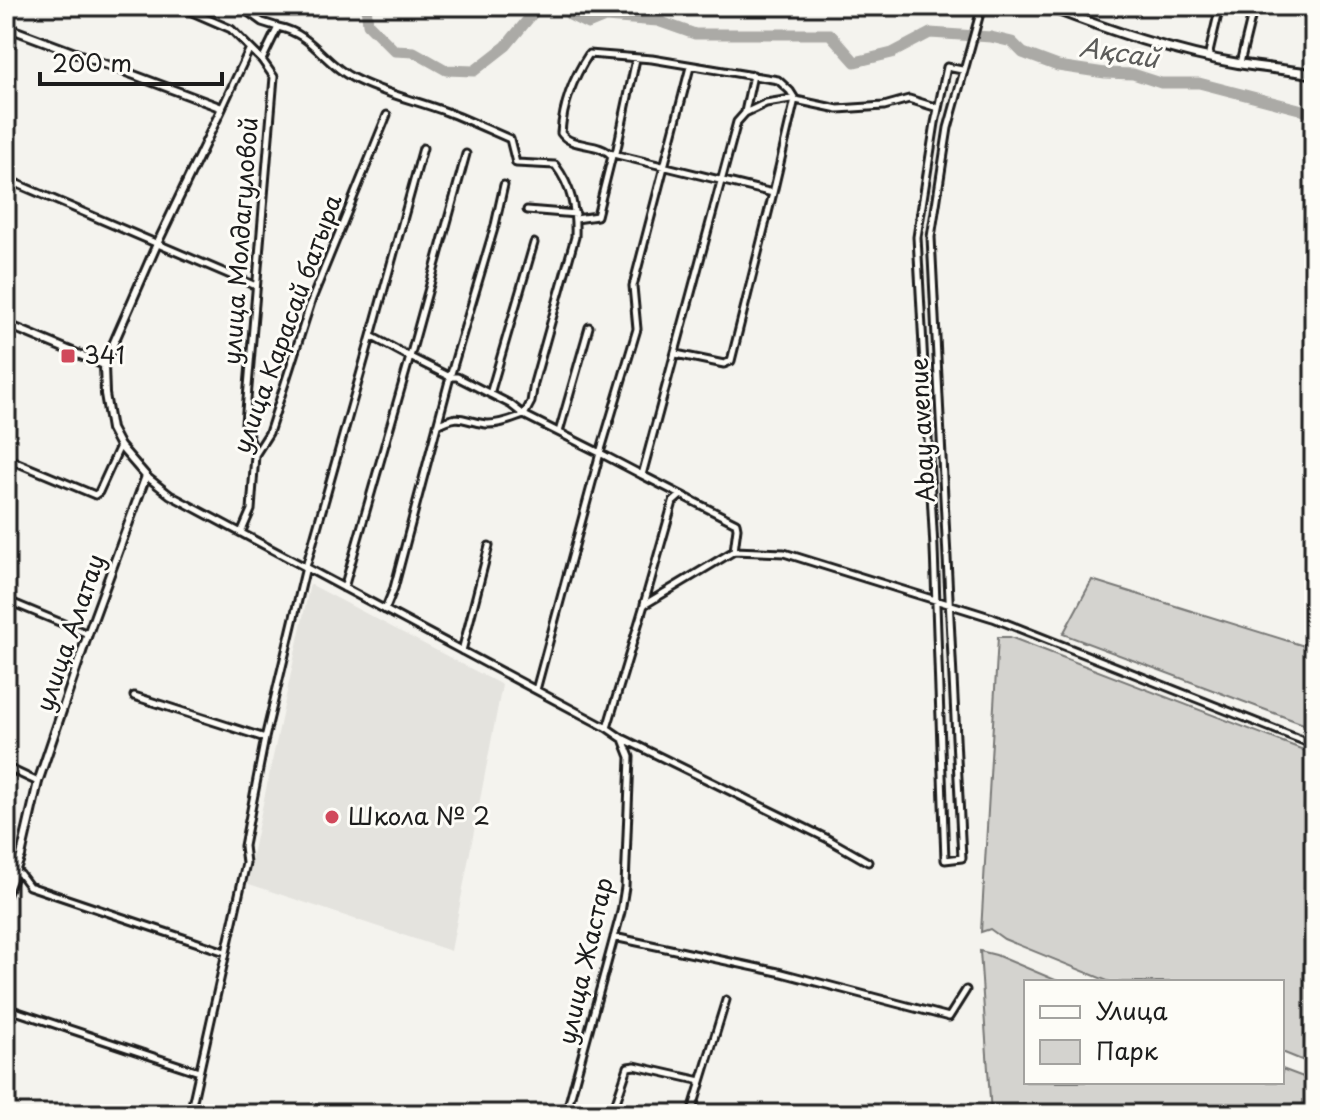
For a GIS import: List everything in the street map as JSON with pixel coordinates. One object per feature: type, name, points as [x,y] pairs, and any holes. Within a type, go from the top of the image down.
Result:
[{"type":"main road","points":[[1046,6],[1118,34],[1208,57],[1314,74]]},
{"type":"street","points":[[180,6],[231,29],[262,60],[278,27]]},
{"type":"street","points":[[240,6],[262,22],[298,32],[331,63],[363,83],[510,139],[516,163],[555,165],[566,180],[576,216],[575,237],[531,402],[524,415],[488,424],[454,417],[437,425]]},
{"type":"street","name":"Abay avenue","points":[[962,70],[947,67],[917,237],[936,599],[945,860],[962,858],[931,237],[948,128],[982,6]]},
{"type":"street","points":[[1208,57],[1220,6]]},
{"type":"street","points":[[1240,64],[1254,6]]},
{"type":"street","points":[[6,27],[222,108]]},
{"type":"street","points":[[250,48],[157,244],[104,365],[111,429],[120,446],[146,476],[170,495],[623,739],[826,838],[868,862]]},
{"type":"street","points":[[773,193],[566,140],[561,133],[568,97],[577,73],[589,54],[652,59],[778,80],[795,99]]},
{"type":"street","points":[[527,210],[597,216],[636,59]]},
{"type":"street","name":"улица Молдагуловой","points":[[255,455],[245,423],[274,77],[262,60]]},
{"type":"street","points":[[536,690],[637,329],[633,286],[690,67]]},
{"type":"street","points":[[745,113],[753,75]]},
{"type":"street","points":[[676,354],[724,364],[731,361],[795,99]]},
{"type":"street","points":[[642,475],[737,122],[745,113],[766,103],[795,99],[838,109],[884,106],[909,99],[938,108]]},
{"type":"street","name":"улица Карасай батыра","points":[[241,533],[251,510],[255,455],[269,433],[312,299],[387,115]]},
{"type":"street","points":[[190,1114],[246,861],[244,846],[265,738],[306,567],[423,148]]},
{"type":"street","points":[[344,588],[466,154]]},
{"type":"street","points":[[6,179],[256,286]]},
{"type":"street","points":[[385,610],[394,588],[504,185]]},
{"type":"street","points":[[490,394],[534,243]]},
{"type":"street","points":[[6,324],[104,365]]},
{"type":"street","points":[[559,432],[589,327]]},
{"type":"street","points":[[371,336],[450,377],[457,377],[524,415],[736,523],[734,551]]},
{"type":"street","points":[[6,458],[95,495],[120,446]]},
{"type":"street","name":"улица Алатау","points":[[6,895],[28,831],[38,782],[146,476]]},
{"type":"street","points":[[607,728],[673,502],[681,495]]},
{"type":"street","points":[[462,651],[489,546]]},
{"type":"street","points":[[644,605],[734,551],[784,553],[936,599],[1050,639],[1314,745]]},
{"type":"street","points":[[6,600],[88,634]]},
{"type":"street","points":[[134,696],[265,738]]},
{"type":"street","name":"улица Жастар","points":[[566,1114],[625,887],[630,757],[623,739]]},
{"type":"street","points":[[6,767],[38,782]]},
{"type":"street","points":[[6,867],[15,871],[29,886],[43,892],[225,952]]},
{"type":"street","points":[[614,937],[778,972],[949,1017],[966,990]]},
{"type":"street","points":[[691,1114],[726,1000]]},
{"type":"street","points":[[6,1008],[199,1072]]},
{"type":"street","points":[[612,1114],[628,1067],[701,1081]]},
{"type":"shaded area","points":[[310,584],[502,685],[451,951],[246,883]]},
{"type":"green space","points":[[1092,580],[1314,649],[1314,728],[1063,634]]},
{"type":"green space","points":[[998,637],[1010,637],[1314,754],[1314,1065],[1284,1053],[1284,980],[1105,980],[1004,939],[990,929],[981,932]]},
{"type":"green space","points":[[980,951],[1055,980],[1024,980],[1024,1084],[1284,1084],[1284,1070],[1314,1081],[1314,1114],[991,1114]]},
{"type":"waterway","name":"Ақсай","points":[[366,6],[368,24],[395,51],[414,52],[446,70],[474,71],[506,46],[539,6]]},
{"type":"waterway","name":"Ақсай","points":[[564,6],[570,15],[588,24],[605,17],[658,21],[695,34],[830,34],[855,62],[892,53],[930,33],[991,37],[1012,42],[1023,53],[1058,66],[1133,74],[1161,83],[1199,83],[1314,115]]},
{"type":"place","name":"341","points":[[68,356]]},
{"type":"place","name":"Школа № 2","points":[[332,817]]}]
